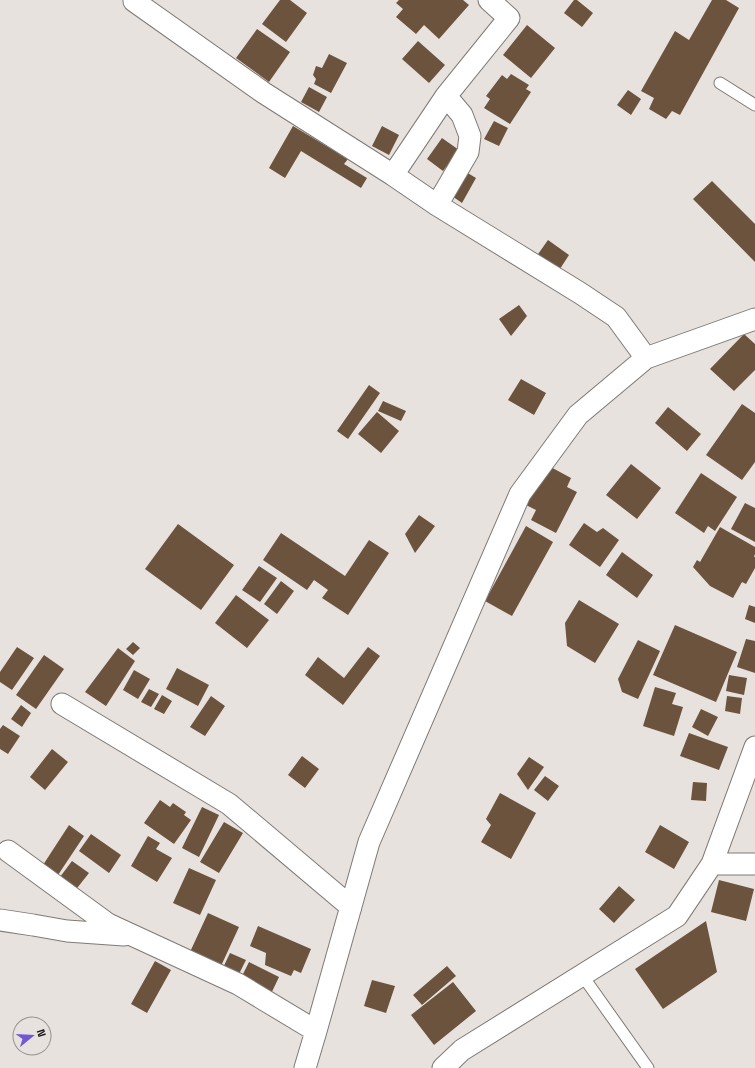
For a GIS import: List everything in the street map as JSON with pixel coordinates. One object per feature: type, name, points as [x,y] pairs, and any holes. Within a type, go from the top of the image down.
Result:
[{"type":"street","points":[[134,0],[264,93],[393,175],[437,205],[580,293],[616,317],[646,358]]},
{"type":"street","points":[[393,175],[446,96],[509,18],[488,0]]},
{"type":"street","points":[[437,205],[468,152],[470,136],[462,115],[446,96]]},
{"type":"street","points":[[305,1068],[369,842],[520,494],[578,415],[646,358],[755,319]]},
{"type":"street","points":[[62,704],[229,804],[351,908]]},
{"type":"street","points":[[443,1068],[462,1050],[677,916],[712,864],[755,747]]},
{"type":"street","points":[[8,851],[108,924],[238,984],[316,1031]]},
{"type":"street","points":[[712,864],[755,864]]},
{"type":"street","points":[[0,920],[34,924],[67,931],[134,936]]},
{"type":"lane","points":[[720,83],[755,105]]},
{"type":"lane","points":[[582,975],[648,1068]]},
{"type":"building","points":[[280,0],[290,0],[307,13],[286,42],[262,24]]},
{"type":"building","points":[[399,0],[463,0],[469,5],[439,39],[424,25],[416,34],[396,17],[403,9],[396,3]]},
{"type":"building","points":[[574,0],[577,0],[593,13],[582,27],[564,13]]},
{"type":"building","points":[[712,0],[726,0],[739,8],[680,115],[672,111],[666,119],[649,109],[654,98],[641,91],[675,31],[689,40]]},
{"type":"building","points":[[527,25],[555,48],[531,78],[503,55]]},
{"type":"building","points":[[257,29],[290,52],[269,82],[236,58]]},
{"type":"building","points":[[418,41],[445,65],[429,83],[402,59]]},
{"type":"building","points":[[329,54],[347,63],[331,93],[314,84],[316,79],[313,75],[316,66],[322,68]]},
{"type":"building","points":[[511,74],[529,85],[526,89],[531,92],[510,124],[484,108],[490,99],[486,96],[502,75],[507,79]]},
{"type":"building","points":[[309,87],[327,97],[319,112],[301,102]]},
{"type":"building","points":[[628,90],[641,99],[631,115],[617,105]]},
{"type":"building","points":[[494,121],[508,128],[499,146],[484,139]]},
{"type":"building","points":[[293,126],[348,159],[344,164],[367,178],[361,188],[301,151],[285,178],[269,168]]},
{"type":"building","points":[[382,126],[399,135],[389,155],[372,146]]},
{"type":"building","points":[[442,138],[459,150],[443,171],[427,159]]},
{"type":"building","points":[[466,172],[476,178],[462,203],[452,196]]},
{"type":"building","points":[[712,181],[755,224],[755,262],[693,199]]},
{"type":"building","points":[[548,240],[569,255],[558,272],[536,257]]},
{"type":"building","points":[[519,305],[527,316],[511,336],[499,319]]},
{"type":"building","points":[[744,334],[755,344],[755,370],[734,391],[710,369]]},
{"type":"building","points":[[521,379],[546,393],[534,415],[508,400]]},
{"type":"building","points":[[369,385],[380,393],[348,439],[337,431]]},
{"type":"building","points":[[383,401],[406,411],[401,421],[378,411]]},
{"type":"building","points":[[742,404],[755,413],[755,462],[742,480],[706,455]]},
{"type":"building","points":[[668,407],[701,434],[687,451],[655,423]]},
{"type":"building","points":[[377,412],[399,431],[381,453],[358,434]]},
{"type":"building","points":[[631,464],[661,488],[637,519],[606,495]]},
{"type":"building","points":[[547,465],[571,478],[567,487],[577,492],[556,533],[531,520],[536,510],[526,505]]},
{"type":"building","points":[[701,473],[737,497],[715,531],[708,526],[704,533],[675,513]]},
{"type":"building","points":[[745,503],[755,508],[755,542],[731,529]]},
{"type":"building","points":[[419,515],[435,526],[415,553],[405,534]]},
{"type":"building","points":[[584,523],[597,532],[603,528],[619,540],[600,567],[569,545]]},
{"type":"building","points":[[178,524],[234,565],[201,610],[145,569]]},
{"type":"building","points":[[526,526],[553,542],[512,616],[485,601]]},
{"type":"building","points":[[720,527],[755,547],[755,568],[746,584],[742,582],[733,598],[710,586],[693,567],[697,560],[700,562]]},
{"type":"building","points":[[281,533],[345,576],[369,540],[389,553],[348,615],[322,598],[328,590],[314,580],[307,590],[263,560]]},
{"type":"building","points":[[622,552],[653,575],[637,598],[606,575]]},
{"type":"building","points":[[259,566],[277,578],[260,602],[242,590]]},
{"type":"building","points":[[281,581],[294,591],[277,614],[264,604]]},
{"type":"building","points":[[236,595],[269,620],[247,648],[215,623]]},
{"type":"building","points":[[579,600],[619,624],[595,663],[567,646],[565,623]]},
{"type":"building","points":[[749,605],[755,607],[755,623],[745,619]]},
{"type":"building","points":[[675,625],[737,652],[716,702],[653,675]]},
{"type":"building","points":[[746,639],[755,641],[755,673],[737,667]]},
{"type":"building","points":[[638,640],[660,651],[638,699],[622,692],[618,679]]},
{"type":"building","points":[[133,642],[140,648],[133,655],[126,649]]},
{"type":"building","points":[[17,647],[34,658],[12,690],[0,682],[0,672]]},
{"type":"building","points":[[368,647],[380,656],[343,705],[305,675],[318,657],[344,678]]},
{"type":"building","points":[[118,648],[135,661],[106,706],[85,692]]},
{"type":"building","points":[[44,655],[64,669],[36,709],[16,695]]},
{"type":"building","points":[[177,668],[209,685],[198,706],[166,689]]},
{"type":"building","points":[[134,670],[150,679],[138,699],[123,690]]},
{"type":"building","points":[[729,675],[747,678],[744,695],[726,691]]},
{"type":"building","points":[[655,687],[676,693],[672,704],[683,707],[674,736],[643,726]]},
{"type":"building","points":[[149,689],[159,694],[151,707],[141,702]]},
{"type":"building","points":[[162,695],[172,701],[164,714],[154,709]]},
{"type":"building","points":[[211,696],[225,706],[205,736],[190,727]]},
{"type":"building","points":[[727,696],[742,698],[740,714],[725,711]]},
{"type":"building","points":[[21,705],[31,713],[22,727],[11,719]]},
{"type":"building","points":[[701,709],[718,717],[708,736],[692,727]]},
{"type":"building","points":[[3,725],[20,736],[8,754],[0,749],[0,729]]},
{"type":"building","points":[[689,733],[728,747],[719,770],[680,756]]},
{"type":"building","points":[[52,749],[68,762],[45,790],[30,777]]},
{"type":"building","points":[[302,756],[319,769],[305,788],[288,775]]},
{"type":"building","points":[[529,757],[544,767],[528,790],[517,774]]},
{"type":"building","points":[[545,776],[559,786],[548,801],[534,790]]},
{"type":"building","points":[[693,782],[707,783],[706,801],[691,800]]},
{"type":"building","points":[[500,793],[536,813],[511,859],[481,842],[491,825],[486,819]]},
{"type":"building","points":[[160,800],[170,807],[173,803],[186,812],[184,815],[191,820],[174,844],[144,823]]},
{"type":"building","points":[[202,807],[219,815],[199,857],[182,848]]},
{"type":"building","points":[[224,822],[243,833],[219,873],[200,862]]},
{"type":"building","points":[[69,825],[84,836],[58,875],[43,865]]},
{"type":"building","points":[[660,825],[689,842],[674,869],[645,852]]},
{"type":"building","points":[[91,834],[121,855],[109,873],[79,851]]},
{"type":"building","points":[[148,836],[160,843],[156,849],[172,858],[157,882],[131,866]]},
{"type":"building","points":[[72,861],[89,873],[74,892],[57,881]]},
{"type":"building","points":[[189,868],[216,880],[200,915],[173,903]]},
{"type":"building","points":[[719,880],[754,889],[746,921],[711,912]]},
{"type":"building","points":[[619,886],[635,900],[614,923],[599,909]]},
{"type":"building","points":[[208,913],[239,927],[221,966],[190,952]]},
{"type":"building","points":[[706,921],[717,972],[663,1009],[635,969]]},
{"type":"building","points":[[258,926],[311,949],[301,973],[294,970],[291,976],[265,965],[266,953],[250,946]]},
{"type":"building","points":[[230,953],[246,960],[236,980],[221,972]]},
{"type":"building","points":[[155,961],[171,970],[147,1013],[131,1004]]},
{"type":"building","points":[[249,962],[279,977],[269,998],[239,982]]},
{"type":"building","points":[[447,966],[456,976],[422,1005],[413,995]]},
{"type":"building","points":[[372,980],[395,986],[386,1013],[364,1006]]},
{"type":"building","points":[[453,982],[476,1011],[434,1045],[411,1015]]}]
